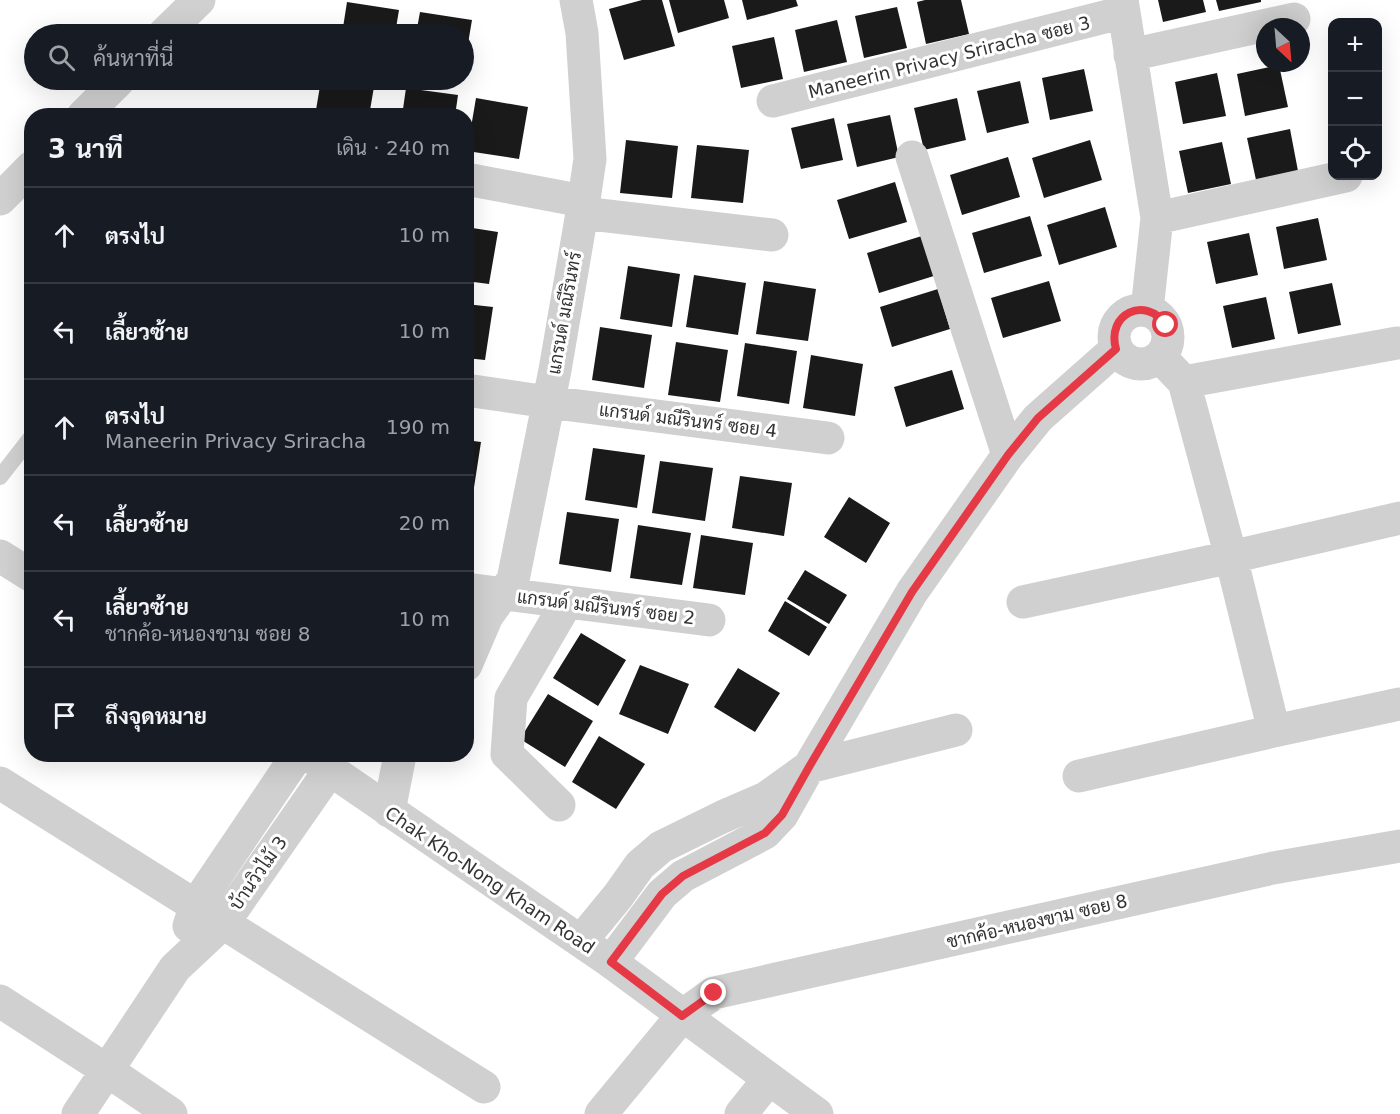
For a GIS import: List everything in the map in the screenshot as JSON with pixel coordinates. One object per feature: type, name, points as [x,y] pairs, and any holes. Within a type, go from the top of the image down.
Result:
[{"type":"street","points":[[174,24],[199,0]]},
{"type":"street","name":"แกรนด์ มณีรินทร์","points":[[474,644],[486,612],[513,580],[548,402],[590,159],[582,33],[576,0]]},
{"type":"street","points":[[1123,6],[1157,218],[1147,310]]},
{"type":"street","name":"Maneerin Privacy Sriracha ซอย 3","points":[[773,101],[1123,6]]},
{"type":"street","points":[[1130,55],[1256,27]]},
{"type":"street","points":[[91,108],[109,90]]},
{"type":"street","points":[[912,157],[1008,455]]},
{"type":"street","points":[[0,199],[24,175]]},
{"type":"street","points":[[474,180],[582,207],[772,235]]},
{"type":"street","points":[[1157,218],[1328,180]]},
{"type":"street","points":[[1147,310],[1155,313],[1166,325],[1169,342],[1166,350],[1153,362],[1145,365],[1136,364],[1121,356],[1116,349],[1114,332],[1122,317],[1130,312],[1147,310]]},
{"type":"street","points":[[1184,382],[1397,343]]},
{"type":"street","points":[[611,962],[662,894],[683,876],[765,833],[782,815],[912,592],[1008,455],[1038,418],[1116,349]]},
{"type":"street","points":[[1160,357],[1184,382],[1274,731]]},
{"type":"street","name":"แกรนด์ มณีรินทร์ ซอย 4","points":[[474,391],[828,438]]},
{"type":"street","points":[[1023,602],[1400,518]]},
{"type":"street","points":[[0,556],[24,571]]},
{"type":"street","name":"แกรนด์ มณีรินทร์ ซอย 2","points":[[474,598],[486,612],[567,602],[709,620]]},
{"type":"street","points":[[559,805],[507,754],[511,698],[567,602]]},
{"type":"street","points":[[1079,776],[1400,704]]},
{"type":"street","points":[[581,941],[640,865],[661,847],[766,798],[809,767],[956,730]]},
{"type":"street","name":"บ้านวิวไม้ 3","points":[[175,968],[196,905],[314,762]]},
{"type":"street","name":"บ้านวิวไม้ 3","points":[[78,1114],[175,968],[224,922],[314,762]]},
{"type":"street","name":"Chak Kho-Nong Kham Road","points":[[320,762],[611,962],[817,1114]]},
{"type":"street","points":[[389,811],[400,762]]},
{"type":"street","points":[[0,783],[484,1087]]},
{"type":"street","name":"ชากค้อ-หนองขาม ซอย 8","points":[[601,1114],[682,1016],[714,993],[1273,868],[1400,846]]},
{"type":"street","points":[[0,1001],[171,1114]]},
{"type":"street","points":[[741,1114],[769,1079]]},
{"type":"lane","points":[[0,477],[24,446]]},
{"type":"building","points":[[642,0],[662,0],[675,46],[624,60],[609,9]]},
{"type":"building","points":[[669,0],[724,0],[729,18],[678,33]]},
{"type":"building","points":[[742,0],[796,0],[798,6],[747,20]]},
{"type":"building","points":[[961,0],[969,34],[926,44],[917,2]]},
{"type":"building","points":[[1158,0],[1203,0],[1206,12],[1163,22]]},
{"type":"building","points":[[1216,0],[1261,0],[1261,2],[1219,11]]},
{"type":"building","points":[[347,2],[399,10],[397,24],[344,24]]},
{"type":"building","points":[[897,7],[907,48],[864,58],[855,16]]},
{"type":"building","points":[[420,12],[472,20],[471,24],[418,24]]},
{"type":"building","points":[[837,20],[847,62],[804,72],[795,30]]},
{"type":"building","points":[[774,37],[783,79],[741,88],[732,46]]},
{"type":"building","points":[[1084,69],[1093,111],[1050,120],[1042,78]]},
{"type":"building","points":[[1256,70],[1256,72],[1280,72],[1288,107],[1245,116],[1237,74]]},
{"type":"building","points":[[1217,73],[1226,116],[1183,124],[1175,82]]},
{"type":"building","points":[[1020,81],[1029,123],[987,133],[977,91]]},
{"type":"building","points":[[319,90],[373,90],[370,108],[316,108]]},
{"type":"building","points":[[406,90],[458,95],[456,108],[403,108]]},
{"type":"building","points":[[476,98],[528,107],[519,159],[474,152]]},
{"type":"building","points":[[957,98],[966,140],[924,150],[914,108]]},
{"type":"building","points":[[890,115],[899,157],[857,167],[847,124]]},
{"type":"building","points":[[834,118],[843,160],[801,169],[791,128]]},
{"type":"building","points":[[1290,129],[1298,171],[1256,180],[1247,138]]},
{"type":"building","points":[[626,140],[678,146],[672,198],[620,193]]},
{"type":"building","points":[[1090,140],[1102,180],[1044,198],[1032,158]]},
{"type":"building","points":[[1222,142],[1231,184],[1188,193],[1179,151]]},
{"type":"building","points":[[697,145],[749,150],[743,203],[691,198]]},
{"type":"building","points":[[1008,157],[1020,197],[962,215],[950,175]]},
{"type":"building","points":[[895,182],[907,222],[849,239],[837,200]]},
{"type":"building","points":[[1105,207],[1117,247],[1059,265],[1047,225]]},
{"type":"building","points":[[1030,216],[1042,256],[984,273],[972,233]]},
{"type":"building","points":[[1318,218],[1327,260],[1284,269],[1276,227]]},
{"type":"building","points":[[474,228],[498,232],[489,284],[474,282]]},
{"type":"building","points":[[1249,233],[1258,275],[1216,284],[1207,242]]},
{"type":"building","points":[[925,235],[937,275],[879,293],[867,253]]},
{"type":"building","points":[[628,266],[680,274],[672,327],[620,319]]},
{"type":"building","points":[[694,275],[746,283],[738,335],[686,327]]},
{"type":"building","points":[[764,281],[816,289],[808,341],[756,334]]},
{"type":"building","points":[[1049,281],[1061,321],[1003,338],[991,298]]},
{"type":"building","points":[[1332,283],[1341,325],[1298,334],[1289,292]]},
{"type":"building","points":[[938,289],[950,329],[892,347],[880,307]]},
{"type":"building","points":[[1266,297],[1275,339],[1232,348],[1223,306]]},
{"type":"building","points":[[474,305],[493,307],[485,360],[474,359]]},
{"type":"building","points":[[600,327],[652,335],[644,388],[592,380]]},
{"type":"building","points":[[676,342],[728,350],[720,402],[668,395]]},
{"type":"building","points":[[745,343],[797,351],[789,404],[737,396]]},
{"type":"building","points":[[811,355],[863,364],[855,416],[803,408]]},
{"type":"building","points":[[952,370],[964,409],[906,427],[894,387]]},
{"type":"building","points":[[474,441],[481,442],[474,488]]},
{"type":"building","points":[[593,448],[645,455],[637,508],[585,500]]},
{"type":"building","points":[[660,461],[713,468],[705,521],[652,513]]},
{"type":"building","points":[[740,476],[792,483],[784,536],[732,528]]},
{"type":"building","points":[[849,497],[890,523],[866,563],[824,537]]},
{"type":"building","points":[[567,512],[619,519],[611,572],[559,564]]},
{"type":"building","points":[[638,525],[691,533],[682,585],[630,578]]},
{"type":"building","points":[[701,535],[753,543],[745,595],[693,588]]},
{"type":"building","points":[[805,570],[847,595],[829,624],[787,599]]},
{"type":"building","points":[[785,601],[827,627],[809,656],[768,631]]},
{"type":"building","points":[[581,633],[626,660],[598,706],[553,678]]},
{"type":"building","points":[[640,665],[689,684],[668,734],[619,714]]},
{"type":"building","points":[[738,668],[780,693],[755,732],[714,707]]},
{"type":"building","points":[[548,694],[593,721],[565,767],[520,739]]},
{"type":"building","points":[[599,736],[645,764],[616,809],[572,782]]},
{"type":"route","points":[[714,993],[682,1016],[611,962],[662,894],[683,876],[765,833],[782,815],[912,592],[1008,455],[1038,418],[1116,349],[1114,332],[1122,317],[1130,312],[1147,310],[1155,313],[1166,325]]}]
